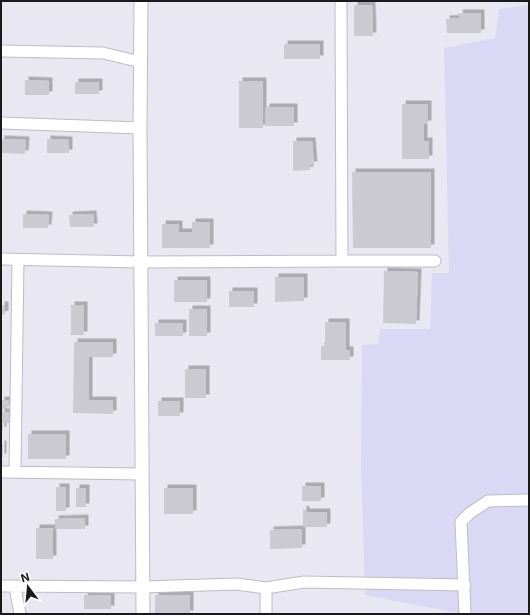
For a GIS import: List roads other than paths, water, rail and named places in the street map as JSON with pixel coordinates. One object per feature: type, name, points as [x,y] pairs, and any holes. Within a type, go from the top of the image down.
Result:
[{"type":"street","points":[[141,1],[140,128],[143,614]]},
{"type":"street","points":[[341,1],[342,261]]},
{"type":"street","points":[[1,51],[103,53],[140,62]]},
{"type":"street","points":[[1,123],[140,128]]},
{"type":"street","points":[[1,259],[142,262],[435,261]]},
{"type":"street","points":[[15,472],[18,260]]},
{"type":"street","points":[[1,472],[142,474]]},
{"type":"street","points":[[464,614],[465,585],[461,522],[470,512],[488,501],[529,500]]},
{"type":"street","points":[[1,586],[143,587],[236,584],[266,588],[304,582],[465,585]]},
{"type":"street","points":[[15,586],[20,614]]},
{"type":"street","points":[[266,588],[266,614]]}]
